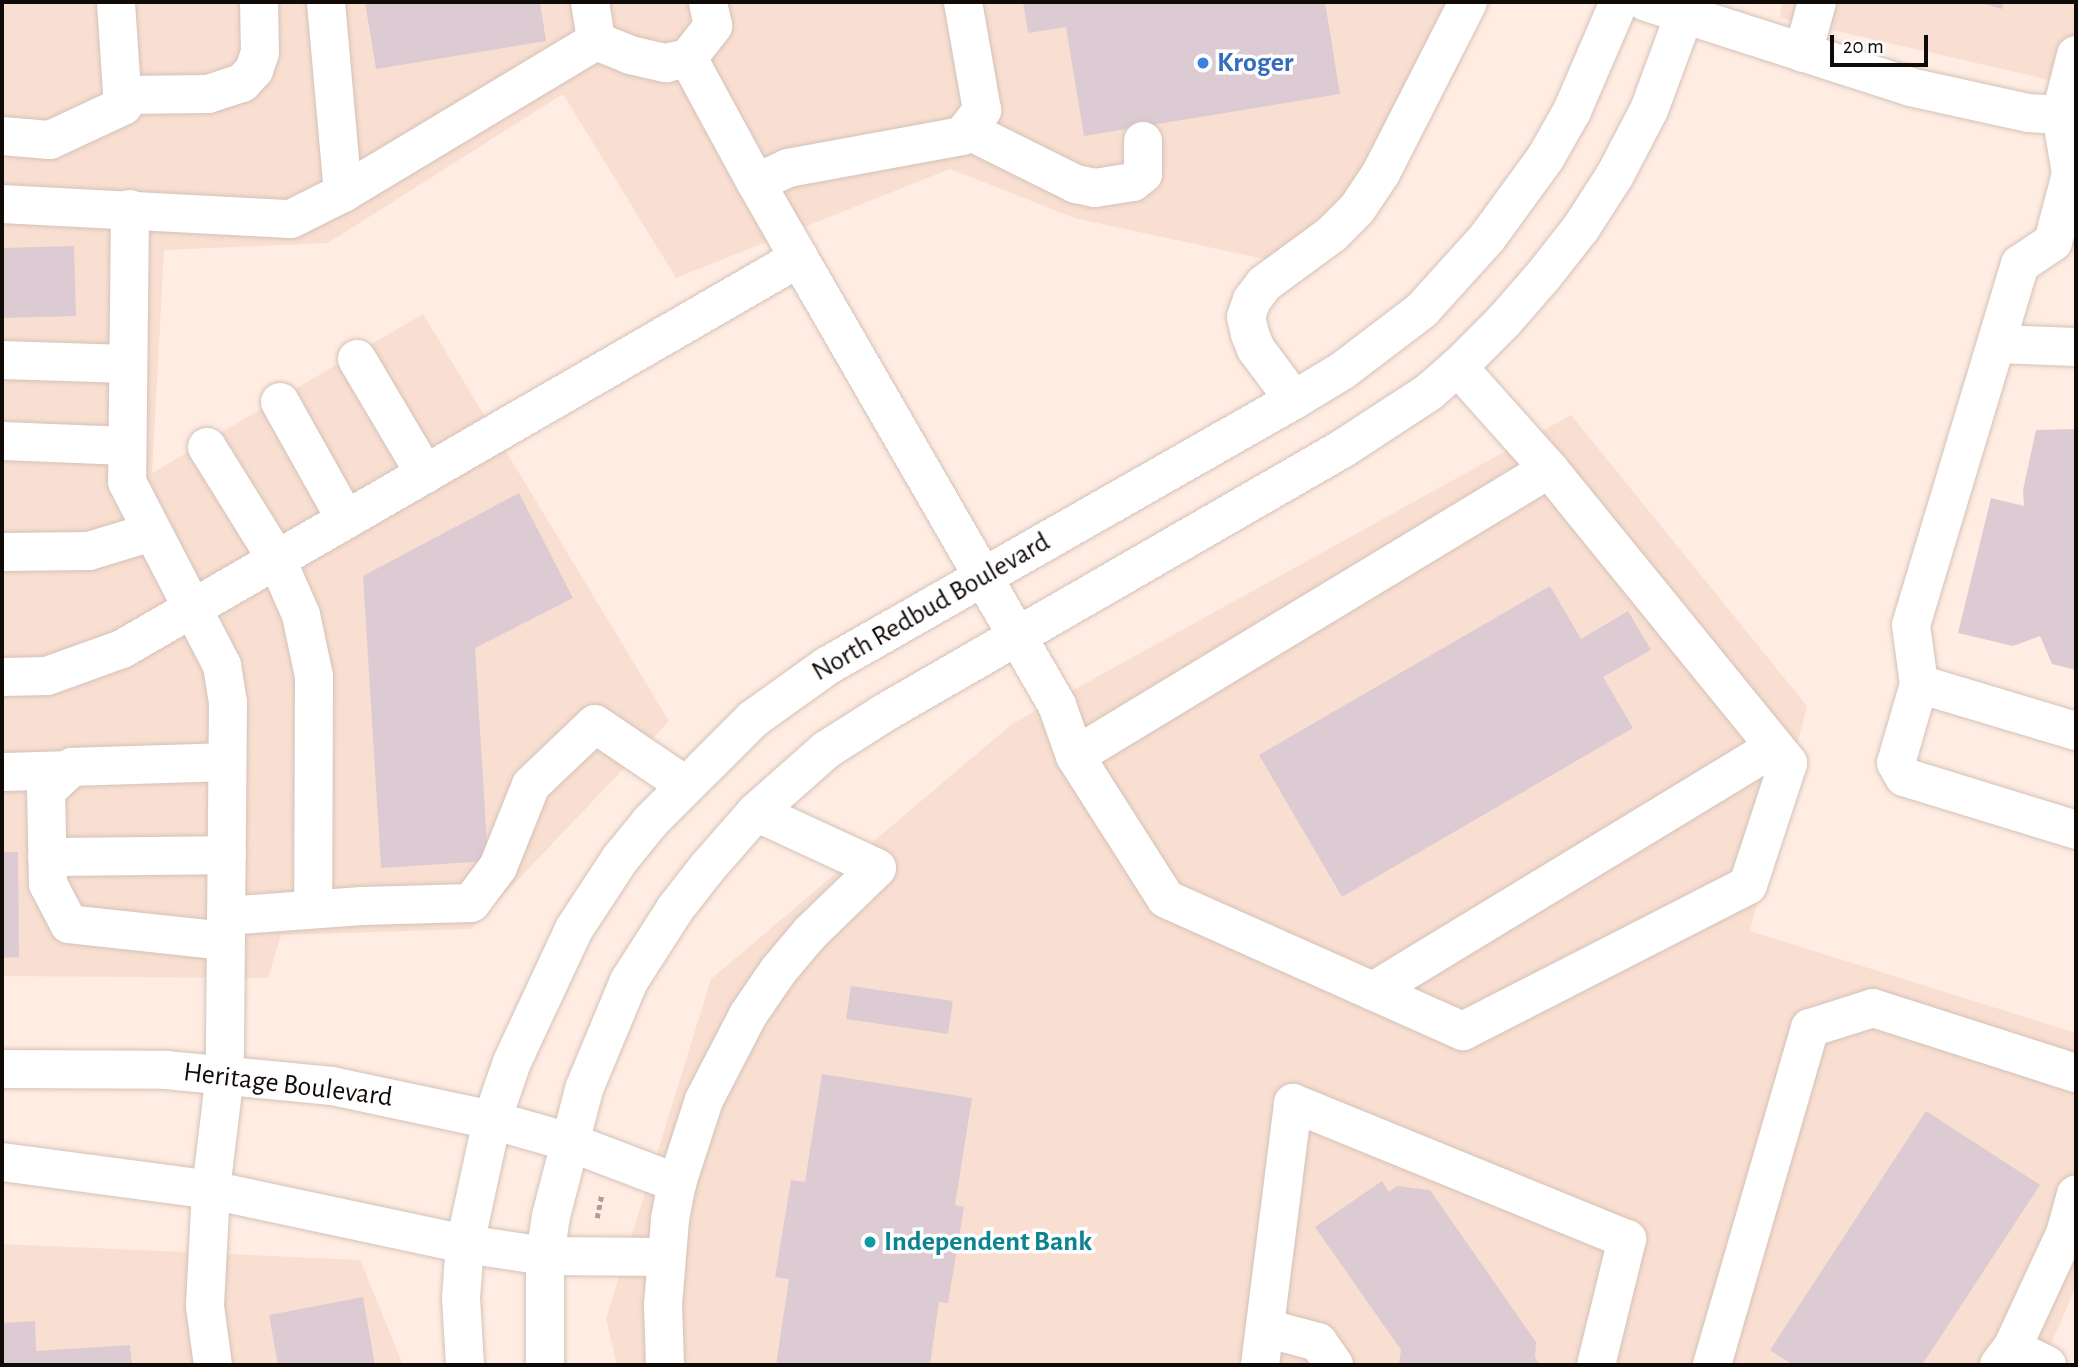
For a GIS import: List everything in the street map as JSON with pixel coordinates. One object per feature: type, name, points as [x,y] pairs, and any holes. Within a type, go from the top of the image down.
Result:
[{"type":"street","points":[[2,136],[50,140],[123,106],[116,2]]},
{"type":"street","points":[[122,94],[208,94],[242,83],[254,70],[260,53],[259,2]]},
{"type":"street","points":[[326,2],[343,193]]},
{"type":"street","points":[[590,2],[596,41]]},
{"type":"street","points":[[596,41],[630,55],[666,63],[688,58],[713,26],[708,2]]},
{"type":"street","points":[[755,183],[788,168],[962,136],[982,110],[963,2]]},
{"type":"street","points":[[1294,400],[1256,349],[1246,317],[1252,300],[1264,284],[1332,234],[1357,209],[1381,173],[1468,2]]},
{"type":"street","name":"North Redbud Boulevard","points":[[465,1365],[461,1297],[465,1244],[492,1120],[528,1025],[574,929],[620,859],[685,785],[753,719],[786,694],[827,666],[981,576],[1294,400],[1388,338],[1422,310],[1463,267],[1546,157],[1573,111],[1619,2]]},
{"type":"street","points":[[1646,2],[1688,8],[1803,53],[1910,87],[2028,113],[2069,115]]},
{"type":"street","points":[[1803,53],[1817,2]]},
{"type":"street","points":[[545,1365],[545,1256],[551,1216],[569,1142],[597,1055],[629,981],[676,909],[756,812],[827,750],[1016,636],[1342,449],[1420,398],[1458,367],[1504,321],[1588,217],[1615,175],[1649,110],[1688,8]]},
{"type":"street","points":[[2,204],[291,219],[343,193],[596,41]]},
{"type":"street","points":[[2076,55],[2069,115],[2071,174],[2065,251],[2020,264],[1911,625],[1919,684],[1896,763],[1904,777],[2076,830]]},
{"type":"street","points":[[688,58],[755,183],[1057,705],[1075,756],[1166,899],[1463,1031],[1748,885],[1788,763],[1549,469],[1458,367]]},
{"type":"street","points":[[967,130],[1076,184],[1095,188],[1133,182],[1143,174],[1146,153],[1143,141]]},
{"type":"street","points":[[130,209],[127,482],[222,665],[228,702],[225,1074],[211,1190],[205,1306],[213,1365]]},
{"type":"street","points":[[2,677],[47,676],[122,649],[799,258]]},
{"type":"street","points":[[1998,344],[2076,348]]},
{"type":"street","points":[[357,359],[425,474]]},
{"type":"street","points":[[2,360],[128,364]]},
{"type":"street","points":[[280,402],[346,520]]},
{"type":"street","points":[[2,441],[127,446]]},
{"type":"street","points":[[207,447],[276,560],[301,615],[314,676],[313,909]]},
{"type":"street","points":[[1075,756],[1549,469]]},
{"type":"street","points":[[2,552],[89,551],[152,532]]},
{"type":"street","points":[[1919,684],[2076,731]]},
{"type":"street","points":[[227,762],[72,767],[46,791],[48,884],[69,924],[226,929],[313,909],[471,903],[498,867],[531,785],[595,724],[685,785]]},
{"type":"street","points":[[1373,991],[1775,747]]},
{"type":"street","points":[[2,772],[69,770]]},
{"type":"street","points":[[665,1365],[666,1258],[677,1183],[704,1100],[748,1015],[778,971],[810,933],[877,868],[756,812]]},
{"type":"street","points":[[47,857],[227,855]]},
{"type":"street","points":[[1712,1365],[1810,1028],[1873,1008],[2076,1073]]},
{"type":"street","name":"Heritage Boulevard","points":[[2,1069],[102,1069],[225,1074],[332,1086],[492,1120],[569,1142],[677,1183]]},
{"type":"street","points":[[1260,1365],[1293,1103],[1627,1239],[1596,1365]]},
{"type":"street","points":[[2,1162],[211,1190],[465,1244],[545,1256],[666,1258]]},
{"type":"street","points":[[2047,1365],[2005,1357],[2065,1234],[2076,1194]]},
{"type":"street","points":[[1265,1328],[1318,1342],[1334,1365]]},
{"type":"path","points":[[597,1218],[604,1182]]},
{"type":"shaded area","points":[[2,2],[1484,2],[1457,71],[1315,270],[1074,218],[950,169],[676,278],[563,94],[328,243],[164,250],[152,473],[423,314],[669,721],[471,929],[281,935],[268,978],[2,976]]},
{"type":"shaded area","points":[[1782,2],[2076,2],[2076,86],[1780,18]]},
{"type":"shaded area","points":[[1571,415],[1807,706],[1750,931],[2076,1033],[2076,1286],[2042,1365],[617,1365],[606,1319],[711,979],[1012,724]]},
{"type":"shaded area","points":[[2,1244],[360,1260],[403,1365],[2,1365]]},
{"type":"building","points":[[365,2],[540,2],[546,41],[376,69]]},
{"type":"building","name":"Kroger","points":[[1023,2],[1325,2],[1340,94],[1084,136],[1066,27],[1028,33]]},
{"type":"building","points":[[1977,2],[2004,2],[2002,9]]},
{"type":"building","points":[[74,246],[76,316],[2,318],[2,248]]},
{"type":"building","points":[[2076,429],[2076,670],[2052,664],[2040,636],[2013,646],[1958,633],[1991,498],[2024,506],[2023,490],[2036,430]]},
{"type":"building","points":[[519,493],[573,598],[475,648],[488,861],[381,868],[363,576]]},
{"type":"building","points":[[1550,586],[1581,639],[1628,611],[1651,650],[1603,677],[1633,728],[1342,897],[1259,755]]},
{"type":"building","points":[[2,852],[18,852],[19,957],[2,958]]},
{"type":"building","points":[[851,986],[953,1001],[948,1034],[846,1019]]},
{"type":"building","name":"Independent Bank","points":[[822,1074],[972,1098],[955,1205],[964,1207],[948,1303],[939,1302],[930,1365],[776,1365],[789,1279],[775,1277],[791,1180],[805,1182]]},
{"type":"building","points":[[1926,1111],[2040,1185],[1922,1365],[1793,1365],[1770,1350]]},
{"type":"building","points":[[1382,1181],[1389,1192],[1397,1186],[1430,1190],[1536,1342],[1535,1357],[1540,1365],[1399,1365],[1401,1350],[1315,1227]]},
{"type":"building","points":[[363,1297],[375,1365],[278,1365],[269,1315]]},
{"type":"building","points":[[35,1321],[36,1351],[130,1345],[132,1365],[2,1365],[2,1323]]},
{"type":"place","name":"Kroger","points":[[1203,63]]},
{"type":"place","name":"Independent Bank","points":[[870,1242]]}]
